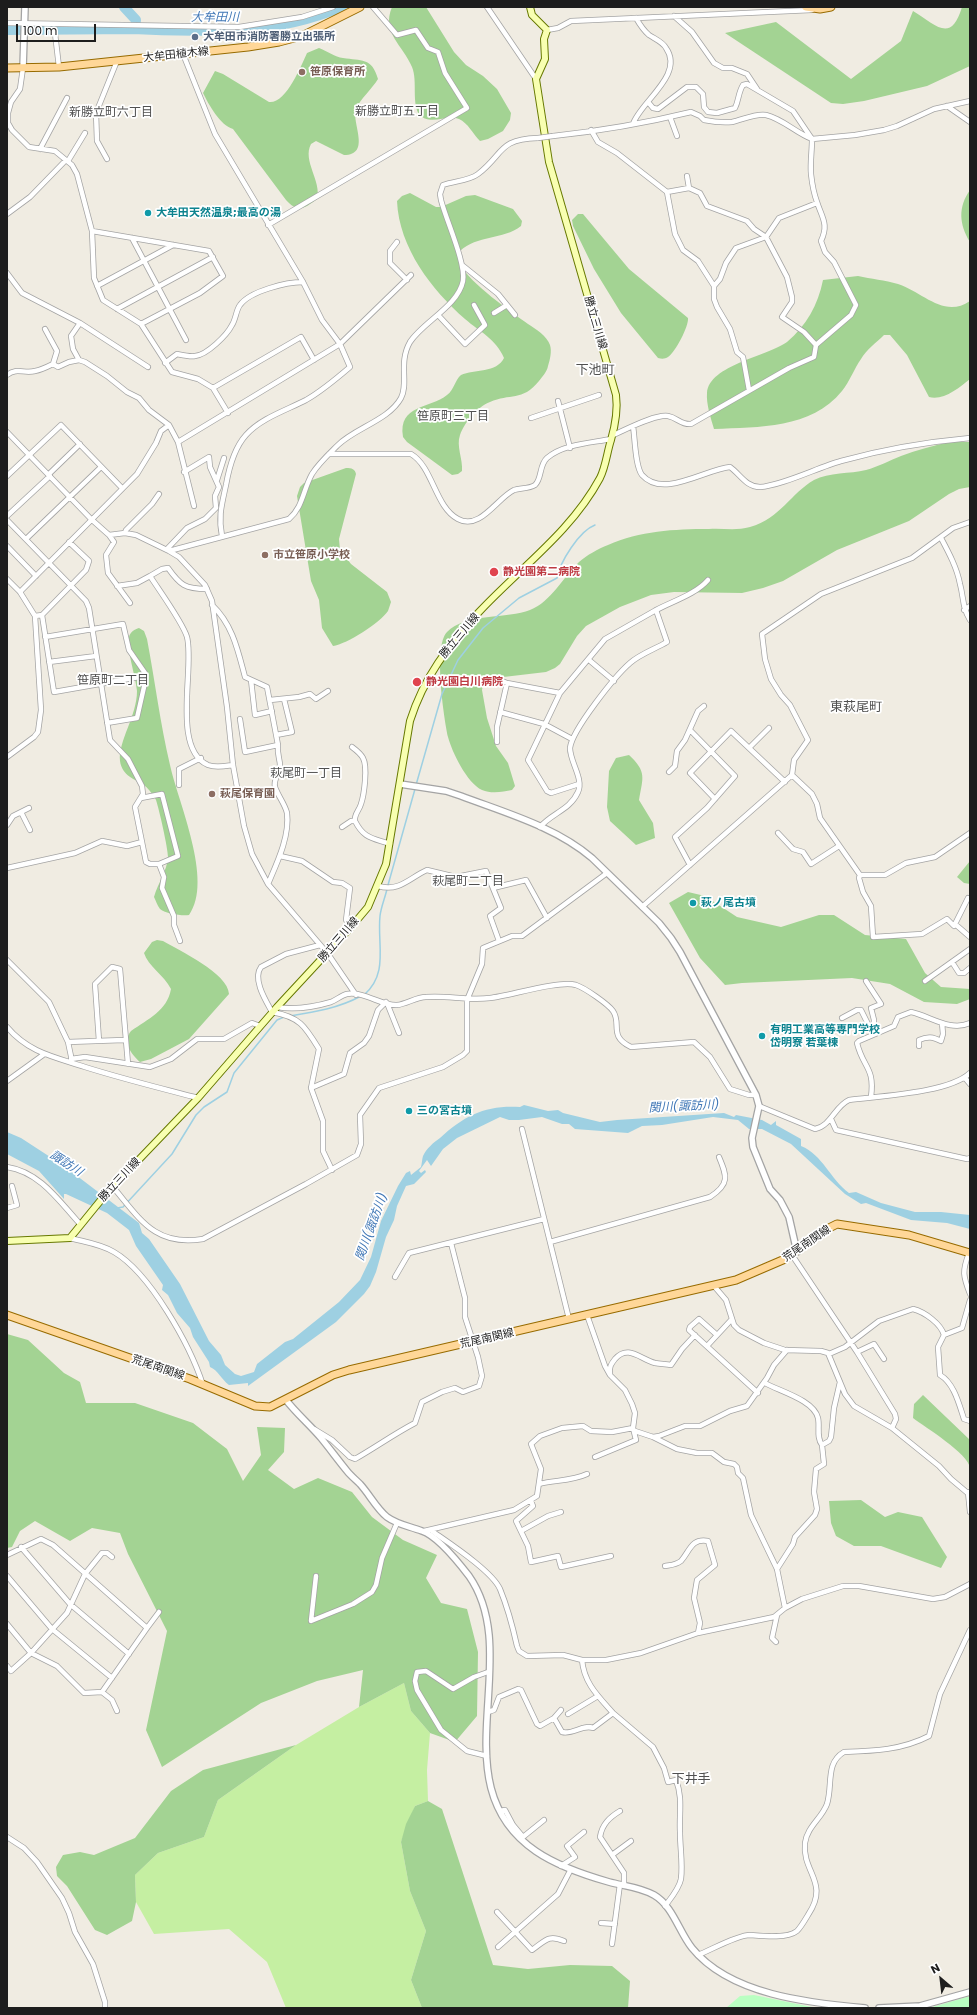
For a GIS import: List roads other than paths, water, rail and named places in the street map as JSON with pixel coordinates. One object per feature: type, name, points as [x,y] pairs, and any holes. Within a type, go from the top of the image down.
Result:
[{"type":"main road","name":"大牟田植木線","points":[[7,68],[59,67],[280,42],[302,36],[360,7]]},
{"type":"main road","points":[[530,7],[532,15],[547,30],[544,39],[545,59],[536,79]]},
{"type":"main road","points":[[806,7],[820,9],[831,7]]},
{"type":"main road","name":"勝立三川線","points":[[70,1238],[105,1195],[198,1098],[275,1009],[328,954],[368,907],[378,886],[390,844],[410,721],[417,698],[426,680],[452,643],[479,612],[576,514],[600,477],[612,437],[616,412],[616,395],[549,162],[536,79]]},
{"type":"main road","name":"荒尾南関線","points":[[7,1315],[203,1384],[255,1406],[270,1407],[333,1375],[349,1370],[714,1286],[752,1275],[795,1253],[821,1232],[837,1224],[909,1235],[969,1253]]},
{"type":"main road","points":[[7,1241],[70,1238]]},
{"type":"street","points":[[25,7],[23,26],[23,68],[20,89],[11,102],[8,113],[8,123],[12,130],[29,147],[55,152],[72,165],[77,174],[92,231],[94,278],[103,300],[141,324],[172,372],[198,379],[213,388],[228,413]]},
{"type":"street","points":[[7,23],[23,26],[239,27],[302,17],[333,7]]},
{"type":"street","points":[[268,224],[468,108],[445,73],[438,52],[428,48],[416,30],[397,35],[374,7]]},
{"type":"street","points":[[487,7],[536,79]]},
{"type":"street","points":[[547,30],[558,28],[570,21],[790,12],[831,7]]},
{"type":"street","points":[[674,16],[692,32],[714,63],[723,68],[732,68],[747,74],[757,90]]},
{"type":"street","points":[[633,124],[636,116],[666,80],[670,64],[670,56],[666,47],[642,29],[636,18]]},
{"type":"street","points":[[54,26],[59,67]]},
{"type":"street","points":[[183,54],[215,134],[303,282],[322,320],[340,344],[350,367],[334,381],[308,399],[253,427],[242,441],[231,465],[223,497],[219,519],[222,536]]},
{"type":"street","points":[[107,159],[97,141],[96,113],[117,61]]},
{"type":"street","points":[[329,454],[411,454],[419,459],[452,515],[462,521],[470,521],[480,518],[515,490],[534,486],[538,482],[542,466],[547,458],[570,448],[612,437],[633,426],[666,416],[674,418],[683,425],[691,424],[800,361],[814,357],[816,346],[851,315],[856,305],[834,262],[825,252],[821,241],[824,234],[825,219],[817,203],[811,173],[812,139],[794,111],[747,84],[743,85],[738,93],[738,102],[735,108],[717,113],[708,112],[704,107],[704,94],[696,87],[687,87],[658,109],[652,108],[648,102]]},
{"type":"street","points":[[40,149],[67,98]]},
{"type":"street","points":[[168,550],[271,525],[289,519],[295,514],[302,501],[312,475],[329,454],[340,443],[384,415],[401,398],[404,389],[405,352],[417,332],[438,315],[462,286],[464,271],[440,200],[443,185],[477,175],[502,149],[510,143],[517,140],[591,130],[621,128],[633,124],[691,112],[700,116],[704,120],[730,122],[764,114],[773,117],[798,133],[812,139],[855,135],[890,128],[934,108],[970,101]]},
{"type":"street","points":[[947,106],[970,122]]},
{"type":"street","points":[[670,117],[677,136]]},
{"type":"street","points":[[591,130],[598,142],[617,153],[667,192],[675,234],[683,250],[698,261],[714,286],[714,299],[717,307],[730,329],[737,352],[743,357],[749,390]]},
{"type":"street","points":[[7,214],[30,197],[67,161],[85,133]]},
{"type":"street","points":[[687,176],[689,188]]},
{"type":"street","points":[[667,192],[689,188],[700,193],[708,206],[747,221],[754,229],[766,237],[787,277],[792,296],[792,302],[782,317],[804,332],[816,346]]},
{"type":"street","points":[[714,286],[720,279],[726,263],[736,248],[766,237],[779,218],[817,203]]},
{"type":"street","points":[[92,231],[209,250],[213,257],[223,276],[200,293],[141,324]]},
{"type":"street","points":[[132,238],[186,340]]},
{"type":"street","points":[[397,242],[390,251],[390,264],[407,280]]},
{"type":"street","points":[[97,286],[173,245]]},
{"type":"street","points":[[117,309],[213,257]]},
{"type":"street","points":[[462,264],[498,294],[515,315]]},
{"type":"street","points":[[7,272],[22,293],[80,323],[148,367]]},
{"type":"street","points":[[178,442],[340,344],[412,275]]},
{"type":"street","points":[[165,363],[177,354],[196,356],[212,348],[233,324],[240,305],[252,296],[290,282],[303,282]]},
{"type":"street","points":[[438,315],[465,344],[485,325],[474,305]]},
{"type":"street","points":[[494,313],[507,305]]},
{"type":"street","points":[[80,323],[71,336],[74,349],[79,360],[108,376],[126,392],[139,398],[149,410],[169,425],[178,442],[184,472],[194,506]]},
{"type":"street","points":[[7,375],[12,371],[21,370],[33,372],[53,364],[58,351],[45,329]]},
{"type":"street","points":[[213,388],[302,337],[314,360]]},
{"type":"street","points":[[53,364],[58,367],[69,362],[79,360]]},
{"type":"street","points":[[531,418],[599,395]]},
{"type":"street","points":[[558,401],[570,448]]},
{"type":"street","points":[[7,476],[61,425],[122,488]]},
{"type":"street","points":[[20,592],[137,474],[156,443],[161,430],[169,425]]},
{"type":"street","points":[[633,426],[637,458],[642,474],[655,483],[667,484],[679,483],[720,468],[730,467],[747,482],[760,486],[787,479],[842,460],[906,445],[970,438]]},
{"type":"street","points":[[7,432],[30,454],[91,519],[109,535],[114,542],[106,554],[108,573],[130,603]]},
{"type":"street","points":[[7,516],[80,444]]},
{"type":"street","points":[[168,550],[187,528],[205,519],[216,508],[215,496],[219,487],[210,467],[209,457],[184,472]]},
{"type":"street","points":[[217,480],[224,458]]},
{"type":"street","points":[[26,540],[101,467]]},
{"type":"street","points":[[125,533],[126,530],[152,504],[159,494]]},
{"type":"street","points":[[7,520],[86,601],[89,608],[110,740],[128,759],[142,786],[143,794],[135,807],[146,862],[150,864],[159,864],[178,856],[162,794],[141,798]]},
{"type":"street","points":[[642,907],[792,775],[794,760],[808,740],[790,704],[781,695],[771,679],[765,659],[762,634],[821,594],[912,558],[953,528],[970,522]]},
{"type":"street","points":[[109,535],[125,533],[136,536],[168,550],[179,557],[195,572],[207,589],[212,605],[227,707],[233,765],[247,841],[257,866],[268,884],[328,954],[356,995]]},
{"type":"street","points":[[941,538],[954,564],[960,585],[964,610],[970,620]]},
{"type":"street","points":[[34,616],[42,615],[86,570],[89,561],[69,542]]},
{"type":"street","points":[[7,546],[36,576]]},
{"type":"street","points":[[117,586],[137,583],[162,569],[168,568],[179,583],[191,589],[207,589]]},
{"type":"street","points":[[150,576],[186,634],[187,728],[193,749],[208,764],[216,766],[233,765]]},
{"type":"street","points":[[7,579],[20,592],[34,616],[41,719],[34,737],[7,757]]},
{"type":"street","points":[[579,784],[552,793],[547,791],[528,760],[560,693],[605,639],[678,598],[696,591],[708,580]]},
{"type":"street","points":[[212,605],[227,623],[233,634],[245,677],[267,687],[270,700],[278,745],[277,756],[280,767],[275,781],[275,787],[286,811],[287,819],[280,856],[268,884]]},
{"type":"street","points":[[964,610],[970,606]]},
{"type":"street","points":[[540,827],[548,818],[570,806],[579,791],[579,784],[570,749],[572,739],[602,695],[629,664],[667,642],[656,610]]},
{"type":"street","points":[[42,615],[54,692],[144,676]]},
{"type":"street","points":[[45,637],[124,624],[130,650],[139,663],[144,676],[144,687],[137,718],[107,723]]},
{"type":"street","points":[[49,662],[96,656]]},
{"type":"street","points":[[589,660],[614,682]]},
{"type":"street","points":[[496,679],[507,683],[560,693]]},
{"type":"street","points":[[250,680],[255,716],[272,711]]},
{"type":"street","points":[[497,742],[497,727],[507,683]]},
{"type":"street","points":[[270,700],[310,694],[316,699],[328,691]]},
{"type":"street","points":[[276,735],[292,732],[284,699]]},
{"type":"street","points":[[669,772],[675,766],[677,751],[690,730],[698,711],[704,706]]},
{"type":"street","points":[[500,712],[544,724],[572,739]]},
{"type":"street","points":[[240,719],[246,752],[278,745]]},
{"type":"street","points":[[749,748],[770,728]]},
{"type":"street","points":[[690,730],[735,776],[715,799],[675,837],[690,865]]},
{"type":"street","points":[[715,799],[690,773],[731,731],[785,782]]},
{"type":"street","points":[[352,747],[363,758],[365,765],[364,790],[361,806],[355,816],[355,821],[361,833],[365,836],[390,844]]},
{"type":"street","points":[[179,785],[179,768],[201,758]]},
{"type":"street","points":[[792,775],[812,794],[817,804],[820,818],[860,875],[859,878],[863,892],[871,906],[873,937],[922,934],[947,919],[970,937]]},
{"type":"street","points":[[400,784],[446,791],[462,796],[560,836],[581,849],[659,923],[680,952],[756,1095],[758,1108],[752,1138],[753,1147],[766,1180],[789,1217],[795,1253],[895,1414],[896,1419],[892,1428]]},
{"type":"street","points":[[7,825],[14,816],[29,808]]},
{"type":"street","points":[[21,812],[30,830]]},
{"type":"street","points":[[342,827],[350,821],[355,821]]},
{"type":"street","points":[[778,833],[793,849],[803,852],[811,864],[839,846]]},
{"type":"street","points":[[860,875],[885,875],[906,864],[935,857],[970,833]]},
{"type":"street","points":[[7,868],[75,853],[102,841],[127,846],[142,842]]},
{"type":"street","points":[[280,856],[302,861],[333,882],[342,883],[350,888],[346,920],[352,926]]},
{"type":"street","points":[[159,864],[164,877],[162,888],[174,916],[174,925],[180,941]]},
{"type":"street","points":[[378,886],[389,889],[406,883],[427,870],[456,877],[486,871],[501,908],[490,916],[499,941]]},
{"type":"street","points":[[113,1187],[152,1231],[161,1236],[191,1241],[203,1239],[357,1155],[361,1144],[360,1115],[379,1088],[443,1067],[463,1055],[468,1050],[467,1000],[482,964],[483,948],[512,936],[522,936],[607,873]]},
{"type":"street","points":[[493,888],[526,880],[547,918]]},
{"type":"street","points":[[955,924],[968,898],[970,898]]},
{"type":"street","points":[[320,945],[286,954],[261,967],[259,970],[260,991],[275,1009],[300,1021],[319,1049],[311,1088],[323,1121],[323,1151],[332,1170]]},
{"type":"street","points":[[926,981],[970,949]]},
{"type":"street","points":[[7,960],[49,1002],[68,1042],[72,1061]]},
{"type":"street","points":[[952,962],[959,972],[964,973],[970,968]]},
{"type":"street","points":[[99,1041],[95,984],[112,967],[120,969],[124,1040],[128,1064]]},
{"type":"street","points":[[866,981],[881,1004],[871,1008],[874,1020],[873,1034]]},
{"type":"street","points":[[275,1009],[318,1006],[347,994],[366,996],[397,1005],[411,999],[425,997],[467,1000],[492,998],[554,986],[576,985],[607,1005],[614,1012],[617,1032],[623,1043],[631,1047],[694,1042],[710,1057],[730,1089],[749,1095],[756,1095]]},
{"type":"street","points":[[386,1003],[399,1033]]},
{"type":"street","points":[[311,1088],[344,1074],[350,1053],[364,1043],[369,1036],[378,1010],[386,1003]]},
{"type":"street","points":[[842,1018],[857,1010],[861,1010],[873,1034]]},
{"type":"street","points":[[871,1097],[873,1084],[871,1073],[857,1044],[873,1034],[894,1026],[898,1017],[911,1012],[952,1026],[965,1026],[970,1023]]},
{"type":"street","points":[[72,1061],[85,1057],[150,1067],[170,1059],[197,1039],[224,1039],[252,1023],[260,1026]]},
{"type":"street","points":[[919,1046],[919,1040],[924,1038],[931,1037],[941,1041],[943,1034],[942,1023]]},
{"type":"street","points":[[7,1027],[25,1044],[43,1055],[72,1061],[127,1080],[198,1098]]},
{"type":"street","points":[[68,1042],[124,1040]]},
{"type":"street","points":[[7,1081],[43,1055]]},
{"type":"street","points":[[758,1108],[815,1128],[821,1128],[843,1103],[849,1100],[929,1090],[965,1078],[970,1073]]},
{"type":"street","points":[[965,1078],[970,1084]]},
{"type":"street","points":[[830,1119],[836,1130],[967,1159],[970,1158]]},
{"type":"street","points":[[522,1129],[569,1319]]},
{"type":"street","points":[[550,1242],[710,1197],[718,1192],[725,1184],[726,1179],[720,1157]]},
{"type":"street","points":[[7,1167],[21,1170],[40,1181],[80,1224]]},
{"type":"street","points":[[7,1208],[17,1206],[12,1186]]},
{"type":"street","points":[[395,1277],[409,1253],[544,1219]]},
{"type":"street","points":[[70,1238],[113,1251],[136,1268],[169,1314],[198,1367],[203,1384]]},
{"type":"street","points":[[312,1429],[332,1440],[350,1457],[355,1459],[372,1447],[388,1440],[391,1436],[415,1424],[422,1402],[454,1388],[463,1392],[479,1386],[482,1376],[474,1342],[465,1316],[465,1298],[451,1242]]},
{"type":"street","points":[[969,1253],[963,1275],[970,1294]]},
{"type":"street","points":[[714,1286],[726,1300],[732,1319],[739,1330],[764,1343],[787,1350],[821,1351],[828,1354],[845,1394],[854,1406],[892,1428],[969,1493],[970,1512]]},
{"type":"street","points":[[970,1300],[962,1328],[944,1335],[938,1347],[940,1374],[946,1378],[957,1398],[964,1419],[970,1421]]},
{"type":"street","points":[[828,1354],[845,1347],[879,1321],[913,1309],[918,1310],[942,1328],[944,1335]]},
{"type":"street","points":[[587,1315],[605,1366],[610,1375],[625,1390],[635,1413],[634,1430],[636,1440],[595,1457]]},
{"type":"street","points":[[717,1335],[699,1319],[690,1327],[689,1330],[758,1393]]},
{"type":"street","points":[[706,1346],[732,1319]]},
{"type":"street","points":[[610,1375],[610,1367],[612,1362],[620,1354],[628,1352],[655,1363],[671,1365],[682,1349],[695,1335]]},
{"type":"street","points":[[857,1352],[874,1344],[884,1359]]},
{"type":"street","points":[[653,1437],[685,1426],[700,1426],[730,1410],[747,1406],[765,1383],[774,1365],[787,1350]]},
{"type":"street","points":[[822,1445],[829,1441],[831,1437],[834,1408],[840,1380]]},
{"type":"street","points":[[765,1383],[794,1396],[816,1412],[818,1418],[819,1441],[822,1445],[824,1464],[816,1469],[814,1492],[817,1508],[815,1515],[796,1536],[793,1544],[777,1569]]},
{"type":"street","points":[[286,1400],[361,1485],[380,1511],[396,1523],[424,1531],[432,1531],[514,1510],[531,1501],[537,1496],[541,1469],[531,1444],[540,1436],[562,1428],[582,1426],[591,1431],[612,1432],[634,1430],[653,1437],[677,1449],[697,1453],[712,1453],[724,1462],[734,1464],[738,1473],[743,1478],[751,1515],[777,1569],[785,1608]]},
{"type":"street","points":[[539,1484],[556,1480],[578,1478],[587,1474]]},
{"type":"street","points":[[531,1501],[533,1506],[516,1521],[528,1546],[531,1562],[558,1556],[561,1567],[611,1556]]},
{"type":"street","points":[[521,1531],[548,1516],[561,1512]]},
{"type":"street","points":[[316,1576],[311,1621],[353,1604],[372,1592],[382,1558],[396,1523]]},
{"type":"street","points":[[424,1531],[443,1548],[470,1577],[484,1610],[489,1632],[486,1756],[491,1788],[500,1811],[509,1827],[530,1848],[570,1871],[643,1890],[655,1896],[665,1906],[691,1947],[698,1955],[724,1974],[759,1990],[809,2002],[865,2008]]},
{"type":"street","points":[[432,1531],[462,1551],[492,1579],[500,1589],[517,1646],[523,1654],[527,1656],[563,1655],[582,1660],[606,1660],[641,1653],[698,1633],[774,1617],[785,1608],[802,1599],[842,1586],[858,1586],[933,1599],[945,1597],[970,1584]]},
{"type":"street","points":[[7,1555],[40,1539],[53,1545],[147,1628]]},
{"type":"street","points":[[665,1566],[680,1562],[692,1544],[704,1540],[708,1541],[715,1564],[697,1580],[694,1598],[700,1623],[698,1633]]},
{"type":"street","points":[[22,1547],[70,1604],[129,1654]]},
{"type":"street","points":[[7,1666],[11,1671],[31,1653],[67,1613],[85,1574],[102,1552],[107,1552],[112,1557]]},
{"type":"street","points":[[7,1576],[52,1629],[112,1678]]},
{"type":"street","points":[[102,1692],[159,1612]]},
{"type":"street","points":[[776,1642],[772,1638],[777,1615]]},
{"type":"street","points":[[7,1624],[31,1653],[57,1666],[84,1694],[102,1692],[112,1700],[117,1711]]},
{"type":"street","points":[[698,1955],[748,1935],[778,1937],[797,1931],[814,1906],[818,1892],[805,1850],[805,1842],[808,1832],[826,1806],[831,1790],[832,1763],[837,1756],[844,1752],[900,1747],[916,1743],[929,1736],[940,1694],[970,1630]]},
{"type":"street","points":[[582,1660],[583,1673],[598,1696],[613,1713],[653,1747],[664,1768],[668,1782],[676,1780],[680,1789],[681,1798],[679,1814],[682,1863],[681,1880],[679,1886],[665,1906]]},
{"type":"street","points":[[486,1756],[467,1751],[441,1730],[417,1690],[415,1676],[417,1672],[426,1671],[453,1689],[474,1677],[488,1672]]},
{"type":"street","points":[[488,1712],[494,1710],[499,1697],[518,1689],[521,1690],[537,1724],[540,1726],[554,1718],[561,1710]]},
{"type":"street","points":[[568,1714],[598,1696]]},
{"type":"street","points":[[554,1718],[562,1732],[568,1733],[589,1726],[593,1728],[613,1713]]},
{"type":"street","points":[[500,1811],[505,1810],[513,1825],[523,1837],[544,1820]]},
{"type":"street","points":[[612,1944],[624,1873],[602,1841],[601,1831],[608,1818],[620,1810]]},
{"type":"street","points":[[561,1866],[575,1856],[567,1846],[584,1832]]},
{"type":"street","points":[[7,1837],[24,1848],[37,1862],[62,1898],[75,1932],[93,1964],[105,2002],[105,2008]]},
{"type":"street","points":[[612,1856],[631,1841]]},
{"type":"street","points":[[498,1947],[558,1894],[570,1871]]},
{"type":"street","points":[[497,1912],[532,1950],[547,1939],[553,1937],[564,1941]]},
{"type":"street","points":[[601,1923],[615,1924]]},
{"type":"street","points":[[879,2008],[920,2006],[970,1992]]},
{"type":"water","points":[[524,1105],[548,1111],[558,1110],[563,1113],[600,1122],[724,1113],[734,1117],[736,1115],[762,1120],[771,1125],[776,1121],[776,1125],[801,1139],[801,1146],[815,1155],[842,1187],[849,1193],[856,1192],[881,1203],[915,1212],[941,1212],[970,1215],[970,1229],[947,1223],[911,1220],[866,1203],[861,1204],[845,1194],[791,1144],[762,1129],[749,1129],[738,1120],[713,1117],[662,1125],[642,1126],[628,1133],[575,1129],[569,1124],[562,1124],[542,1117],[509,1120],[500,1117],[457,1138],[443,1149],[431,1166],[427,1160],[419,1171],[421,1173],[425,1170],[426,1172],[414,1184],[406,1186],[397,1206],[394,1220],[386,1237],[376,1272],[370,1286],[336,1322],[248,1386],[248,1383],[229,1385],[215,1370],[210,1367],[209,1362],[193,1337],[190,1328],[177,1313],[168,1295],[162,1290],[163,1285],[136,1246],[129,1230],[107,1213],[66,1194],[64,1194],[64,1199],[39,1171],[7,1154],[7,1132],[21,1138],[64,1166],[139,1223],[142,1233],[149,1239],[180,1284],[209,1341],[221,1355],[225,1365],[235,1374],[241,1376],[254,1372],[257,1364],[285,1342],[293,1339],[339,1302],[360,1280],[371,1257],[381,1221],[398,1186],[406,1173],[410,1171],[411,1175],[421,1167],[423,1156],[430,1146],[458,1123],[477,1113],[497,1108],[520,1107]]},
{"type":"waterway","name":"大牟田川","points":[[124,7],[136,20],[135,29],[189,31],[240,30],[266,27],[291,23],[342,7]]},
{"type":"waterway","points":[[7,30],[135,29]]},
{"type":"waterway","points":[[416,785],[442,694],[458,660],[483,628],[519,598],[557,578],[562,564],[571,548],[589,528],[595,525]]},
{"type":"waterway","points":[[388,885],[415,789]]},
{"type":"waterway","points":[[364,995],[372,986],[377,977],[379,968],[380,916],[387,889]]},
{"type":"waterway","points":[[290,1016],[335,1007],[361,996]]},
{"type":"waterway","points":[[117,1208],[123,1207],[172,1154],[196,1115],[204,1107],[227,1092],[234,1073],[277,1020],[284,1017]]},
{"type":"place","name":"大牟田市消防署勝立出張所","points":[[195,37]]},
{"type":"place","name":"笹原保育所","points":[[302,72]]},
{"type":"place","name":"大牟田天然温泉;最高の湯","points":[[148,213]]},
{"type":"place","name":"市立笹原小学校","points":[[265,555]]},
{"type":"place","name":"静光園第二病院","points":[[494,572]]},
{"type":"place","name":"静光園白川病院","points":[[417,682]]},
{"type":"place","name":"萩尾保育園","points":[[212,794]]},
{"type":"place","name":"萩ノ尾古墳","points":[[693,903]]},
{"type":"place","name":"有明工業高等専門学校 岱明寮 若葉棟","points":[[762,1036]]},
{"type":"place","name":"三の宮古墳","points":[[409,1111]]},
{"type":"district","name":"新勝立町五丁目","points":[[397,112]]},
{"type":"district","name":"新勝立町六丁目","points":[[111,113]]},
{"type":"district","name":"下池町","points":[[595,371]]},
{"type":"district","name":"笹原町三丁目","points":[[453,417]]},
{"type":"district","name":"笹原町二丁目","points":[[113,681]]},
{"type":"district","name":"東萩尾町","points":[[856,708]]},
{"type":"district","name":"萩尾町一丁目","points":[[306,774]]},
{"type":"district","name":"萩尾町二丁目","points":[[468,882]]},
{"type":"district","name":"下井手","points":[[691,1780]]},
{"type":"water label","name":"関川(諏訪川)","points":[[684,1107]]},
{"type":"water label","name":"諏訪川","points":[[66,1164]]},
{"type":"water label","name":"関川(諏訪川)","points":[[372,1227]]}]
